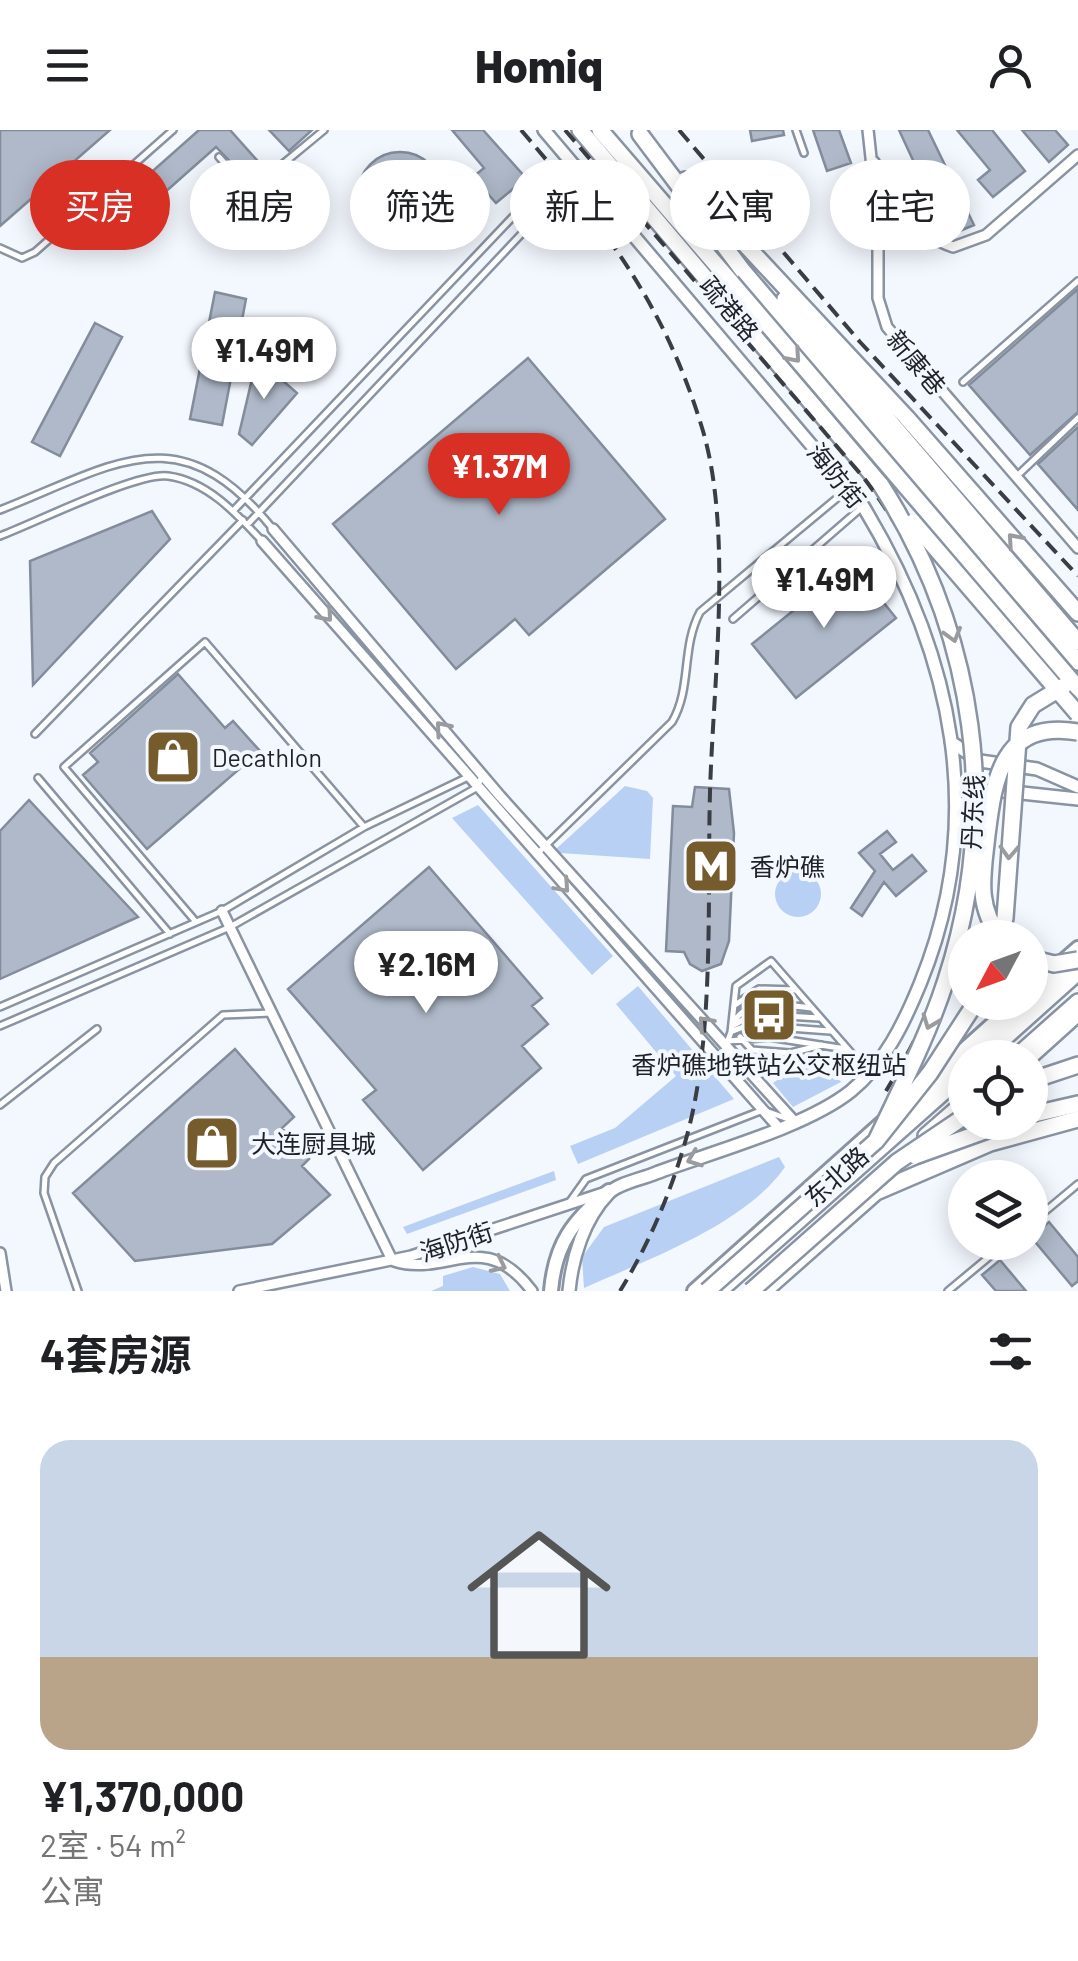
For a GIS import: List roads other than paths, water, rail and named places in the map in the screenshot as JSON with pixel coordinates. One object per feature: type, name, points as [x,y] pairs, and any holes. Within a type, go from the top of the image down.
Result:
[{"type":"main road","name":"疏港路","points":[[580,130],[724,288]]},
{"type":"main road","name":"疏港路","points":[[600,130],[882,485]]},
{"type":"main road","points":[[639,132],[759,258],[812,335],[1078,613]]},
{"type":"main road","points":[[639,132],[743,272],[1078,662]]},
{"type":"main road","points":[[724,288],[1078,687]]},
{"type":"main road","points":[[900,423],[1078,642]]},
{"type":"main road","points":[[882,485],[1078,714]]},
{"type":"main road","name":"丹东线","points":[[876,1140],[924,1039],[946,980],[967,886],[976,774],[964,675],[951,626],[917,544],[882,485]]},
{"type":"main road","points":[[1003,920],[1019,728],[1044,696],[1065,686],[1078,687]]},
{"type":"main road","points":[[990,920],[981,889],[996,771],[1016,748],[1040,733],[1078,732]]},
{"type":"main road","points":[[1048,974],[1078,948]]},
{"type":"main road","points":[[1048,962],[1078,960]]},
{"type":"main road","name":"东北路","points":[[988,1040],[1078,960]]},
{"type":"main road","points":[[1002,1040],[1078,972]]},
{"type":"main road","points":[[1035,1040],[1078,1002]]},
{"type":"main road","points":[[1048,1040],[1078,1014]]},
{"type":"main road","points":[[876,1140],[930,1073],[964,1020]]},
{"type":"main road","points":[[694,1291],[996,1020]]},
{"type":"main road","points":[[1048,1075],[1078,1065]]},
{"type":"main road","name":"东北路","points":[[707,1291],[948,1076]]},
{"type":"main road","name":"东北路","points":[[720,1291],[948,1088]]},
{"type":"main road","points":[[1048,1111],[1078,1104]]},
{"type":"main road","name":"东北路","points":[[751,1291],[948,1117]]},
{"type":"main road","points":[[868,1159],[864,1178],[876,1192],[990,1143],[1078,1118]]},
{"type":"main road","points":[[897,1162],[948,1126]]},
{"type":"main road","name":"东北路","points":[[764,1291],[948,1129]]},
{"type":"main road","points":[[897,1162],[959,1140]]},
{"type":"main road","points":[[551,1291],[556,1256],[567,1232],[609,1191]]},
{"type":"main road","points":[[744,1269],[752,1239]]},
{"type":"street","name":"海防街","points":[[544,130],[568,159]]},
{"type":"street","name":"新康巷","points":[[868,130],[872,160]]},
{"type":"street","points":[[871,154],[874,160]]},
{"type":"street","points":[[970,240],[986,234],[1078,156]]},
{"type":"street","name":"海防街","points":[[392,1260],[609,1191],[836,1102],[869,1073],[891,1045],[927,966],[944,910],[957,808],[951,742],[934,651],[902,574],[850,487],[647,250]]},
{"type":"street","name":"新康巷","points":[[878,250],[878,298],[887,327],[1078,548]]},
{"type":"street","points":[[273,530],[482,776],[794,1121]]},
{"type":"street","points":[[262,541],[778,1127]]},
{"type":"street","points":[[951,742],[980,761],[1037,768],[1078,787]]},
{"type":"street","points":[[957,808],[984,789],[1078,799]]},
{"type":"street","points":[[222,911],[392,1260],[239,1291]]},
{"type":"street","points":[[569,1291],[581,1239],[609,1191]]},
{"type":"street","points":[[0,1252],[6,1291]]},
{"type":"street","name":"海防街","points":[[392,1260],[415,1268],[447,1258],[478,1256],[504,1265],[532,1291]]},
{"type":"lane","points":[[0,248],[22,258],[36,252],[174,130]]},
{"type":"lane","points":[[219,157],[250,192],[324,130]]},
{"type":"lane","points":[[796,130],[804,154]]},
{"type":"lane","points":[[234,510],[568,159]]},
{"type":"lane","points":[[35,734],[259,512],[510,246]]},
{"type":"lane","points":[[963,382],[1078,281]]},
{"type":"lane","points":[[1016,477],[1078,418]]},
{"type":"lane","points":[[0,510],[116,465],[169,456],[208,467],[246,497],[273,530]]},
{"type":"lane","points":[[0,536],[110,488],[166,475],[207,491],[234,510],[262,541]]},
{"type":"lane","points":[[536,855],[672,722],[684,702],[690,630],[700,612],[850,487]]},
{"type":"lane","points":[[733,620],[864,506]]},
{"type":"lane","points":[[196,922],[64,767],[205,642],[364,827]]},
{"type":"lane","points":[[0,1008],[222,911],[364,827],[466,776],[482,776],[476,788],[230,927],[0,1026]]},
{"type":"lane","points":[[38,778],[170,934]]},
{"type":"lane","points":[[720,1061],[731,1029],[736,986],[771,962],[869,1073]]},
{"type":"lane","points":[[734,1007],[750,992],[796,990]]},
{"type":"lane","points":[[731,1029],[742,1010],[753,1004],[812,1008]]},
{"type":"lane","points":[[78,1291],[44,1193],[45,1178],[54,1162],[223,1015],[271,1012]]},
{"type":"lane","points":[[731,1029],[753,1014],[820,1018]]},
{"type":"lane","points":[[731,1029],[748,1024],[832,1032]]},
{"type":"lane","points":[[0,1105],[96,1029]]},
{"type":"lane","points":[[727,1044],[740,1037],[824,1044],[848,1050]]},
{"type":"lane","points":[[740,1037],[752,1050],[790,1053],[824,1044]]},
{"type":"lane","points":[[568,1205],[586,1179],[763,1110],[794,1121]]},
{"type":"lane","points":[[1048,1209],[1078,1184]]},
{"type":"lane","points":[[948,1291],[985,1260]]},
{"type":"railway","points":[[521,130],[580,201],[651,306],[688,386],[703,431],[717,516],[719,610],[702,1057],[686,1139],[673,1179],[650,1236],[620,1291]]},
{"type":"railway","points":[[565,130],[864,478],[912,553],[947,628],[969,704],[978,781],[974,858],[957,935],[928,1013],[886,1091]]},
{"type":"railway","points":[[679,130],[860,342],[1078,576]]},
{"type":"place","name":"Decathlon","points":[[173,757]]},
{"type":"place","name":"香炉礁","points":[[711,866]]},
{"type":"place","name":"香炉礁地铁站公交枢纽站","points":[[769,1015]]},
{"type":"place","name":"大连厨具城","points":[[212,1143]]}]
